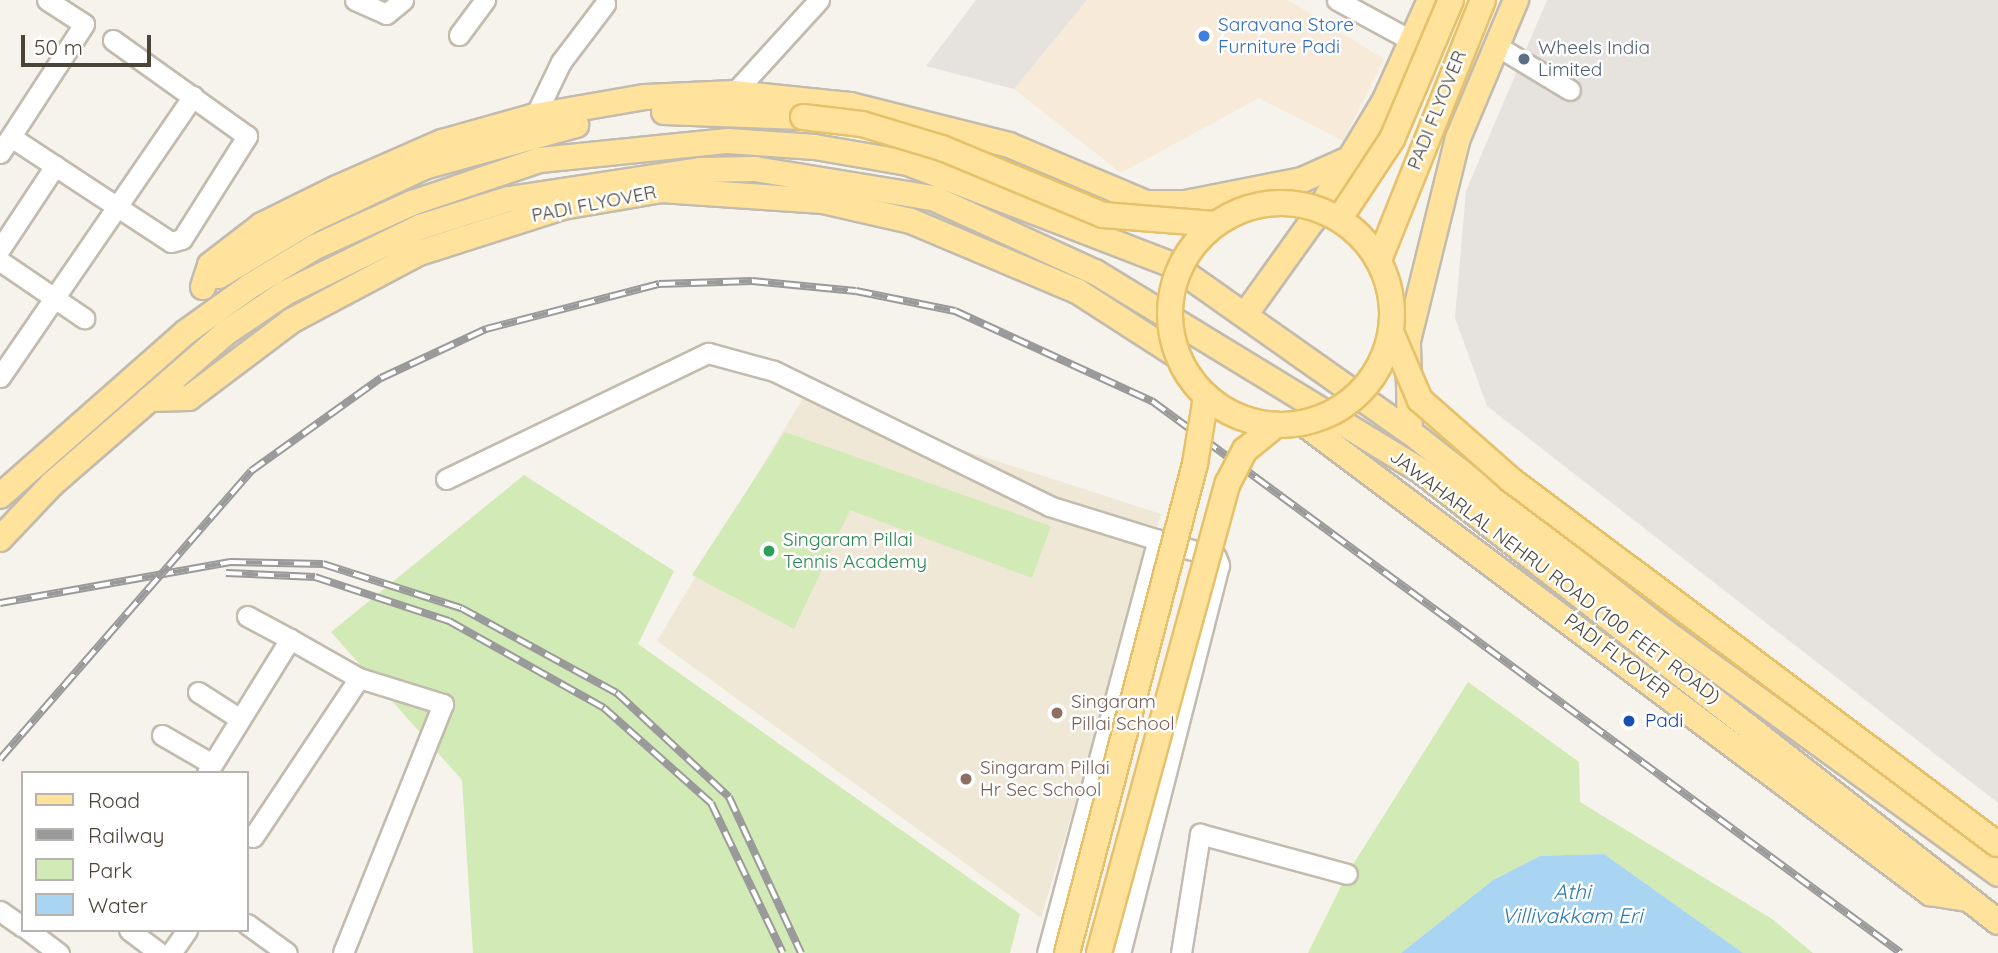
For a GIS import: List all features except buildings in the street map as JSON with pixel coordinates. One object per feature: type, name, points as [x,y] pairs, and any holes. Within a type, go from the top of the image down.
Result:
[{"type":"main road","points":[[1245,315],[1385,100],[1414,42],[1430,0]]},
{"type":"main road","name":"PADI FLYOVER","points":[[1340,218],[1392,139],[1451,0]]},
{"type":"main road","name":"PADI FLYOVER","points":[[1379,260],[1483,0]]},
{"type":"main road","points":[[1410,432],[1408,341],[1458,138],[1516,0]]},
{"type":"main road","points":[[186,332],[210,265],[262,225],[442,142],[535,116],[645,97],[734,93],[850,105],[1009,145],[1146,203],[1185,203],[1302,180],[1348,160]]},
{"type":"main road","points":[[1385,100],[1458,138]]},
{"type":"main road","name":"PADI FLYOVER","points":[[203,287],[310,221],[424,167],[521,136],[676,111],[862,124],[1015,174],[1103,215],[1214,224],[1276,202],[1310,205],[1340,218],[1379,260],[1391,295],[1391,332],[1420,400],[1511,480],[1998,844]]},
{"type":"main road","name":"JAWAHARLAL NEHRU ROAD (100 FEET ROAD)","points":[[0,496],[186,332],[315,247],[412,203],[540,160],[728,141],[815,147],[908,163],[1173,265],[1410,432],[1664,631],[1998,874]]},
{"type":"main road","name":"JAWAHARLAL NEHRU ROAD (100 FEET ROAD)","points":[[0,538],[149,399],[227,332],[285,293],[420,227],[509,199],[649,175],[755,169],[933,198],[1095,272],[1421,471],[1998,922]]},
{"type":"main road","points":[[1053,221],[1076,173]]},
{"type":"main road","name":"PADI FLYOVER","points":[[149,399],[189,398],[237,358],[353,284],[419,253],[563,207],[661,190],[822,201],[911,221],[1077,291],[1178,356]]},
{"type":"main road","name":"PADI FLYOVER","points":[[1214,224],[1189,251],[1174,284],[1170,321],[1178,356],[1206,397],[1239,417],[1276,425],[1303,423],[1351,400],[1370,380],[1391,332]]},
{"type":"main road","points":[[1068,953],[1195,464],[1206,397]]},
{"type":"main road","name":"PADI FLYOVER","points":[[1303,423],[1930,893],[1969,900]]},
{"type":"main road","points":[[1099,953],[1228,483],[1245,450],[1276,425]]},
{"type":"street","points":[[47,0],[84,24],[5,145],[55,166],[117,208],[179,241],[247,144],[244,132],[113,40]]},
{"type":"street","points":[[355,0],[386,14],[403,0]]},
{"type":"street","points":[[459,35],[485,0]]},
{"type":"street","points":[[734,93],[819,0]]},
{"type":"street","points":[[1337,0],[1414,42]]},
{"type":"street","points":[[535,116],[561,62],[606,4]]},
{"type":"street","points":[[1497,46],[1570,90]]},
{"type":"street","points":[[0,377],[192,96]]},
{"type":"street","points":[[0,249],[55,166]]},
{"type":"street","points":[[0,261],[84,318]]},
{"type":"street","points":[[446,479],[708,353],[774,371],[1049,506],[1216,557],[1219,565],[1120,953]]},
{"type":"street","points":[[1047,953],[1158,540]]},
{"type":"street","points":[[247,616],[359,678],[443,704],[343,953]]},
{"type":"street","points":[[162,735],[209,769],[290,639]]},
{"type":"street","points":[[253,837],[359,678]]},
{"type":"street","points":[[198,692],[240,719]]},
{"type":"street","points":[[1181,953],[1200,834],[1347,874]]},
{"type":"street","points":[[0,911],[21,927]]},
{"type":"street","points":[[248,925],[286,953]]},
{"type":"street","points":[[132,932],[159,953]]},
{"type":"street","points":[[171,953],[186,932]]},
{"type":"street","points":[[33,936],[59,953]]},
{"type":"shaded area","points":[[976,0],[1087,0],[1014,89],[926,66]]},
{"type":"shaded area","points":[[1087,0],[1288,0],[1384,59],[1343,141],[1259,98],[1121,173],[1014,89]]},
{"type":"shaded area","points":[[1547,0],[1998,0],[1998,803],[1487,406],[1455,318],[1466,191]]},
{"type":"shaded area","name":"Singaram Pillai Hr Sec School","points":[[803,398],[1161,514],[1041,918],[657,641]]},
{"type":"green space","name":"Singaram Pillai Tennis Academy","points":[[785,432],[1051,526],[1032,578],[850,510],[794,629],[692,575]]},
{"type":"green space","points":[[524,475],[674,571],[638,644],[1020,914],[1010,953],[473,953],[462,780],[331,632]]},
{"type":"green space","points":[[1468,682],[1579,762],[1580,802],[1772,919],[1813,953],[1743,953],[1604,854],[1540,856],[1493,880],[1401,953],[1308,953],[1347,874]]},
{"type":"water","name":"Athi Villivakkam Eri","points":[[1604,854],[1743,953],[1401,953],[1493,880],[1540,856]]},
{"type":"railway","points":[[0,759],[251,471],[381,378],[486,329],[659,284],[752,281],[856,291],[955,311],[1152,401],[1901,953]]},
{"type":"railway","points":[[0,603],[230,562],[323,564],[461,608],[617,693],[729,797],[801,953]]},
{"type":"railway","points":[[226,573],[315,577],[449,621],[604,708],[711,803],[783,953]]},
{"type":"place","name":"Saravana Store Furniture Padi","points":[[1204,36]]},
{"type":"place","name":"Wheels India Limited","points":[[1524,59]]},
{"type":"place","name":"Singaram Pillai Tennis Academy","points":[[769,551]]},
{"type":"place","name":"Singaram Pillai School","points":[[1057,713]]},
{"type":"place","name":"Padi","points":[[1629,721]]},
{"type":"place","name":"Singaram Pillai Hr Sec School","points":[[966,779]]}]
